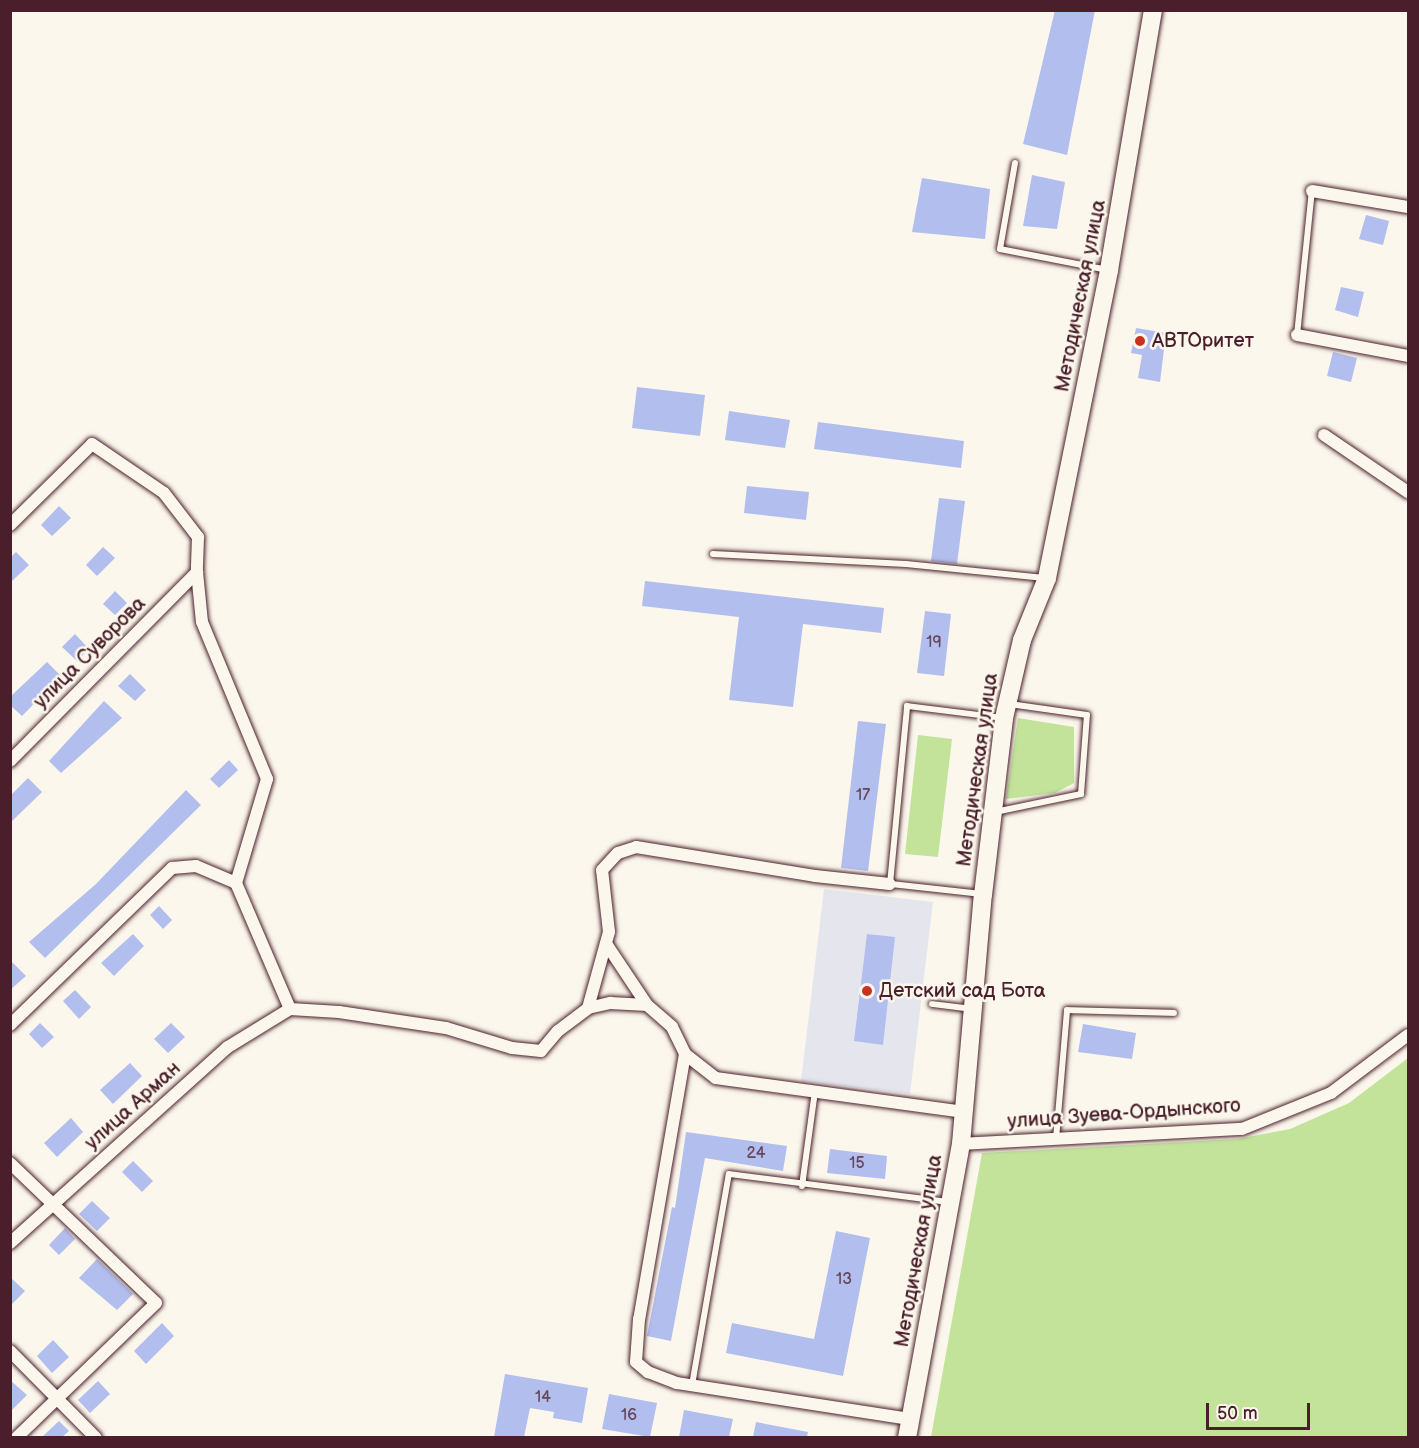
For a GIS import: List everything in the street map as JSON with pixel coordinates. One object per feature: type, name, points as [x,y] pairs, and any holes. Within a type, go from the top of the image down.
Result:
[{"type":"main road","name":"Методическая улица","points":[[907,1437],[961,1144],[991,813],[1005,711],[1022,640],[1047,578],[1108,270],[1153,10]]},
{"type":"street","points":[[1312,191],[1408,207]]},
{"type":"street","points":[[1297,335],[1408,356]]},
{"type":"street","points":[[1324,435],[1408,492]]},
{"type":"street","points":[[10,525],[92,444],[164,493],[198,537],[197,572],[202,622],[267,778],[237,884],[290,1010],[339,1012],[446,1028],[512,1048],[541,1050],[558,1031],[588,1008],[610,1003],[647,1005]]},
{"type":"street","name":"улица Суворова","points":[[10,762],[197,572]]},
{"type":"street","points":[[588,1008],[607,945],[602,870],[618,853],[636,847],[815,876],[890,884]]},
{"type":"street","points":[[10,1024],[172,868],[196,866],[237,884]]},
{"type":"street","points":[[607,945],[647,1005],[672,1027],[685,1054],[716,1078],[964,1112]]},
{"type":"street","name":"улица Арман","points":[[10,1243],[228,1047],[290,1010]]},
{"type":"street","name":"улица Зуева-Ордынского","points":[[961,1144],[1242,1130],[1331,1093],[1408,1035]]},
{"type":"street","points":[[685,1054],[634,1347],[636,1362],[648,1372],[692,1385],[910,1419]]},
{"type":"street","points":[[10,1163],[156,1303],[16,1437]]},
{"type":"street","points":[[10,1351],[96,1437]]},
{"type":"lane","points":[[1015,163],[1000,249],[1108,270]]},
{"type":"lane","points":[[1297,335],[1312,191]]},
{"type":"lane","points":[[713,554],[906,564],[1047,578]]},
{"type":"lane","points":[[983,895],[890,884],[907,706],[1087,715],[1081,794],[991,813]]},
{"type":"lane","points":[[932,1004],[975,1009]]},
{"type":"lane","points":[[1056,1139],[1067,1010],[1174,1013]]},
{"type":"lane","points":[[802,1186],[815,1091]]},
{"type":"lane","points":[[692,1385],[729,1173],[802,1186],[951,1203]]},
{"type":"shaded area","name":"Детский сад Бота","points":[[824,889],[933,902],[910,1094],[801,1081]]},
{"type":"green space","points":[[1018,718],[1074,727],[1074,783],[1055,793],[1006,799]]},
{"type":"green space","points":[[918,735],[952,739],[938,857],[905,854]]},
{"type":"green space","points":[[1408,1058],[1408,1437],[931,1437],[982,1153],[1237,1139],[1290,1129],[1349,1103]]},
{"type":"building","points":[[1055,10],[1095,10],[1067,155],[1023,144]]},
{"type":"building","points":[[1032,175],[1065,182],[1057,229],[1023,226]]},
{"type":"building","points":[[922,178],[990,189],[985,239],[912,232]]},
{"type":"building","points":[[1366,215],[1389,221],[1383,245],[1359,239]]},
{"type":"building","points":[[1341,287],[1364,292],[1358,317],[1335,310]]},
{"type":"building","points":[[1136,328],[1166,333],[1160,382],[1138,378],[1142,355],[1131,353]]},
{"type":"building","points":[[1333,352],[1357,358],[1351,382],[1327,376]]},
{"type":"building","points":[[637,387],[705,395],[700,436],[632,428]]},
{"type":"building","points":[[729,411],[790,420],[785,448],[725,440]]},
{"type":"building","points":[[818,422],[964,441],[961,468],[814,449]]},
{"type":"building","points":[[747,486],[809,492],[806,520],[744,513]]},
{"type":"building","points":[[939,498],[965,501],[957,564],[931,561]]},
{"type":"building","points":[[59,506],[71,518],[52,536],[41,525]]},
{"type":"building","points":[[103,547],[115,558],[97,576],[86,565]]},
{"type":"building","points":[[16,552],[29,565],[10,583],[10,558]]},
{"type":"building","points":[[645,581],[884,608],[881,633],[803,624],[793,707],[729,700],[739,617],[642,606]]},
{"type":"building","points":[[115,591],[127,603],[115,615],[103,604]]},
{"type":"building","points":[[925,611],[951,614],[944,676],[917,673]]},
{"type":"building","points":[[75,634],[89,649],[77,661],[62,647]]},
{"type":"building","points":[[47,662],[61,676],[22,716],[10,705],[10,697]]},
{"type":"building","points":[[130,674],[146,690],[135,701],[118,686]]},
{"type":"building","points":[[104,701],[122,718],[61,773],[49,761]]},
{"type":"building","points":[[858,721],[886,724],[868,871],[841,868]]},
{"type":"building","points":[[229,760],[238,770],[219,788],[210,779]]},
{"type":"building","points":[[28,778],[42,792],[10,823],[10,796]]},
{"type":"building","points":[[186,790],[201,805],[45,958],[29,942],[96,884]]},
{"type":"building","points":[[159,906],[172,920],[163,929],[150,915]]},
{"type":"building","points":[[133,934],[144,946],[114,976],[101,963]]},
{"type":"building","points":[[867,934],[895,937],[883,1045],[854,1041]]},
{"type":"building","points":[[10,960],[26,976],[10,990]]},
{"type":"building","points":[[75,990],[91,1007],[79,1019],[63,1001]]},
{"type":"building","points":[[40,1023],[54,1037],[42,1048],[29,1034]]},
{"type":"building","points":[[171,1023],[185,1037],[168,1053],[154,1039]]},
{"type":"building","points":[[1083,1024],[1136,1033],[1132,1059],[1078,1052]]},
{"type":"building","points":[[130,1063],[142,1076],[113,1104],[100,1090]]},
{"type":"building","points":[[71,1118],[83,1132],[57,1157],[44,1143]]},
{"type":"building","points":[[686,1132],[787,1146],[783,1171],[705,1158],[671,1341],[647,1336],[672,1207],[675,1208]]},
{"type":"building","points":[[830,1149],[887,1156],[885,1179],[827,1173]]},
{"type":"building","points":[[133,1161],[153,1181],[142,1192],[122,1172]]},
{"type":"building","points":[[92,1201],[110,1218],[97,1231],[79,1214]]},
{"type":"building","points":[[65,1228],[75,1239],[59,1255],[49,1245]]},
{"type":"building","points":[[836,1231],[870,1238],[843,1376],[726,1353],[732,1323],[814,1339]]},
{"type":"building","points":[[97,1259],[133,1294],[117,1310],[79,1278]]},
{"type":"building","points":[[10,1277],[25,1291],[10,1306]]},
{"type":"building","points":[[162,1323],[174,1336],[146,1364],[134,1351]]},
{"type":"building","points":[[53,1340],[69,1357],[52,1373],[37,1356]]},
{"type":"building","points":[[505,1374],[588,1388],[582,1423],[553,1418],[554,1412],[530,1408],[524,1437],[494,1437]]},
{"type":"building","points":[[10,1380],[27,1395],[10,1412]]},
{"type":"building","points":[[98,1381],[110,1394],[90,1413],[78,1400]]},
{"type":"building","points":[[609,1394],[657,1403],[650,1437],[602,1429]]},
{"type":"building","points":[[684,1410],[733,1419],[729,1437],[679,1437]]},
{"type":"building","points":[[59,1421],[69,1431],[62,1437],[42,1437]]},
{"type":"building","points":[[756,1422],[808,1432],[807,1437],[753,1437]]},
{"type":"place","name":"АВТОритет","points":[[1140,341]]},
{"type":"place","name":"Детский сад Бота","points":[[867,991]]}]
